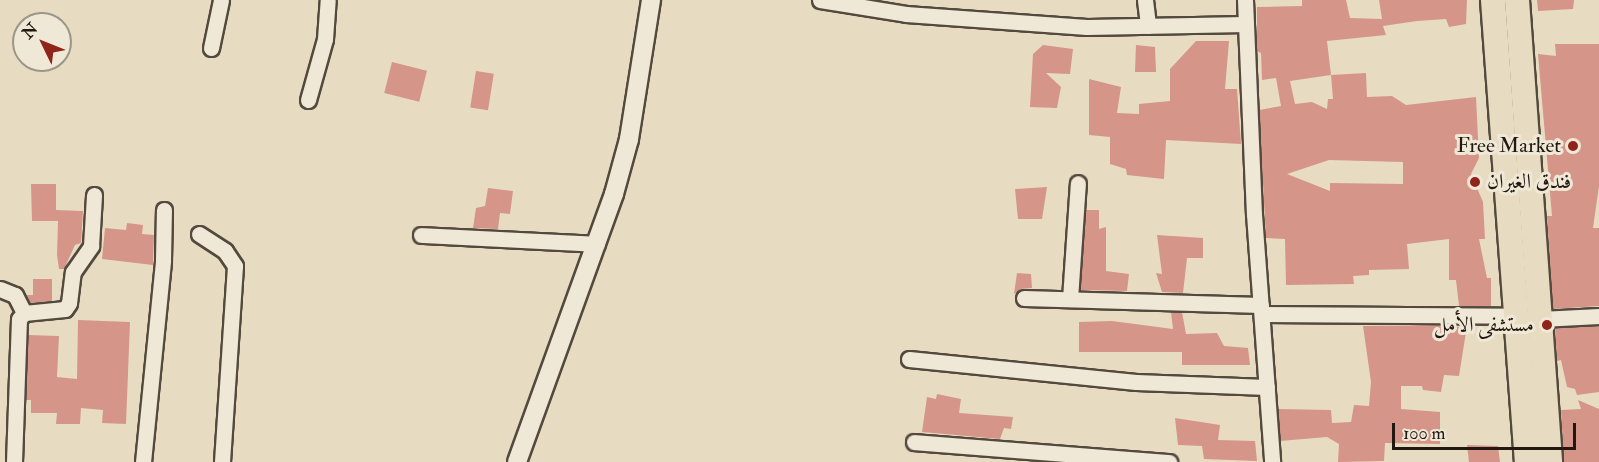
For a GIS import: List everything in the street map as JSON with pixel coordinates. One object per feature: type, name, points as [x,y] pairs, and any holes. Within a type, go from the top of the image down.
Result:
[{"type":"main road","points":[[1492,0],[1529,318],[1550,462]]},
{"type":"main road","points":[[1517,0],[1529,318],[1527,462]]},
{"type":"street","points":[[211,48],[221,0]]},
{"type":"street","points":[[308,100],[325,39],[328,0]]},
{"type":"street","points":[[517,462],[597,244],[629,140],[651,0]]},
{"type":"street","points":[[820,0],[906,14],[1087,27],[1246,24]]},
{"type":"street","points":[[1145,0],[1148,26]]},
{"type":"street","points":[[1245,0],[1261,310],[1272,462]]},
{"type":"street","points":[[1070,299],[1078,183]]},
{"type":"street","points":[[24,313],[65,309],[69,303],[73,272],[91,246],[94,195]]},
{"type":"street","points":[[143,462],[163,260],[164,210]]},
{"type":"street","points":[[199,234],[231,256],[235,271],[222,462]]},
{"type":"street","points":[[421,235],[597,244]]},
{"type":"street","points":[[0,289],[15,295],[24,313],[17,332],[14,462]]},
{"type":"street","points":[[1024,298],[1261,310],[1529,318],[1599,316]]},
{"type":"street","points":[[909,359],[1136,382],[1268,387]]},
{"type":"street","points":[[914,442],[1169,462]]},
{"type":"building","points":[[1302,0],[1346,0],[1350,18],[1382,19],[1379,0],[1467,0],[1466,24],[1449,27],[1446,19],[1417,21],[1383,26],[1386,35],[1327,41],[1331,75],[1366,73],[1367,97],[1392,96],[1406,105],[1476,97],[1479,158],[1471,174],[1483,202],[1485,239],[1479,239],[1487,278],[1491,278],[1491,306],[1459,306],[1456,280],[1449,280],[1449,239],[1407,244],[1409,269],[1369,270],[1369,275],[1353,276],[1354,284],[1286,285],[1285,239],[1266,238],[1259,110],[1281,106],[1276,78],[1262,80],[1261,53],[1257,51],[1257,7],[1302,6]],"holes":[[[1331,75],[1333,99],[1328,99],[1327,109],[1312,102],[1295,104],[1290,81]],[[1329,160],[1403,162],[1403,184],[1330,183],[1330,191],[1287,174]]]},
{"type":"building","points":[[1537,0],[1574,0],[1573,9],[1538,11]]},
{"type":"building","points":[[1196,41],[1229,41],[1225,89],[1237,89],[1241,144],[1166,140],[1164,179],[1127,175],[1126,169],[1110,164],[1110,137],[1089,135],[1089,79],[1121,87],[1117,113],[1139,114],[1139,104],[1170,101],[1170,69]]},
{"type":"building","points":[[1555,44],[1599,44],[1599,186],[1593,228],[1599,228],[1599,306],[1553,309],[1547,216],[1552,216],[1538,54],[1556,56]]},
{"type":"building","points":[[1043,45],[1073,49],[1070,74],[1046,73],[1061,87],[1057,108],[1030,107],[1033,54]]},
{"type":"building","points":[[1136,45],[1155,47],[1156,72],[1135,72]]},
{"type":"building","points":[[392,62],[427,71],[419,102],[384,93]]},
{"type":"building","points":[[476,71],[494,74],[488,110],[470,108]]},
{"type":"building","points":[[31,184],[56,184],[56,210],[83,211],[81,243],[75,245],[64,269],[59,269],[57,255],[58,221],[32,221]]},
{"type":"building","points":[[1047,187],[1042,219],[1018,219],[1015,189]]},
{"type":"building","points":[[488,188],[513,191],[510,214],[500,213],[498,229],[473,228],[476,208],[485,206]]},
{"type":"building","points":[[1086,210],[1099,210],[1099,229],[1106,227],[1106,271],[1129,274],[1127,291],[1080,290]]},
{"type":"building","points":[[127,223],[143,225],[142,234],[154,235],[153,265],[102,259],[105,228],[126,230]]},
{"type":"building","points":[[1157,235],[1203,238],[1203,258],[1187,258],[1183,293],[1162,292],[1156,273],[1162,274]]},
{"type":"building","points":[[1017,273],[1031,274],[1032,288],[1020,289],[1014,294]]},
{"type":"building","points":[[33,279],[52,279],[52,301],[30,303],[27,295],[33,295]]},
{"type":"building","points":[[1171,312],[1182,312],[1186,334],[1217,333],[1224,346],[1248,348],[1250,365],[1182,365],[1182,352],[1079,352],[1079,322],[1112,321],[1173,329]]},
{"type":"building","points":[[78,320],[130,322],[126,424],[102,423],[103,410],[81,408],[80,424],[56,424],[57,413],[31,413],[31,400],[26,400],[28,335],[59,336],[57,377],[77,379]]},
{"type":"building","points":[[1455,325],[1466,332],[1459,376],[1444,375],[1441,392],[1423,390],[1422,386],[1401,386],[1401,409],[1440,412],[1440,444],[1385,443],[1384,461],[1338,462],[1339,444],[1327,437],[1280,441],[1278,409],[1331,410],[1332,423],[1351,422],[1354,405],[1369,406],[1371,382],[1363,326]]},
{"type":"building","points":[[1599,326],[1599,392],[1577,395],[1575,389],[1567,387],[1561,360],[1557,361],[1555,328]]},
{"type":"building","points":[[937,394],[961,399],[959,413],[1013,417],[1011,429],[1004,428],[1000,439],[922,432],[927,397],[936,399]]},
{"type":"building","points":[[1578,400],[1599,409],[1599,462],[1564,462],[1561,410],[1581,409]]},
{"type":"building","points":[[1175,418],[1220,425],[1218,440],[1255,441],[1257,461],[1204,459],[1202,446],[1178,445]]},
{"type":"building","points":[[1467,445],[1498,446],[1500,462],[1469,462]]},
{"type":"place","name":"Free Market","points":[[1573,146]]},
{"type":"place","name":"فندق الغيران","points":[[1475,182]]},
{"type":"place","name":"مستشفى الأمل","points":[[1547,325]]}]
